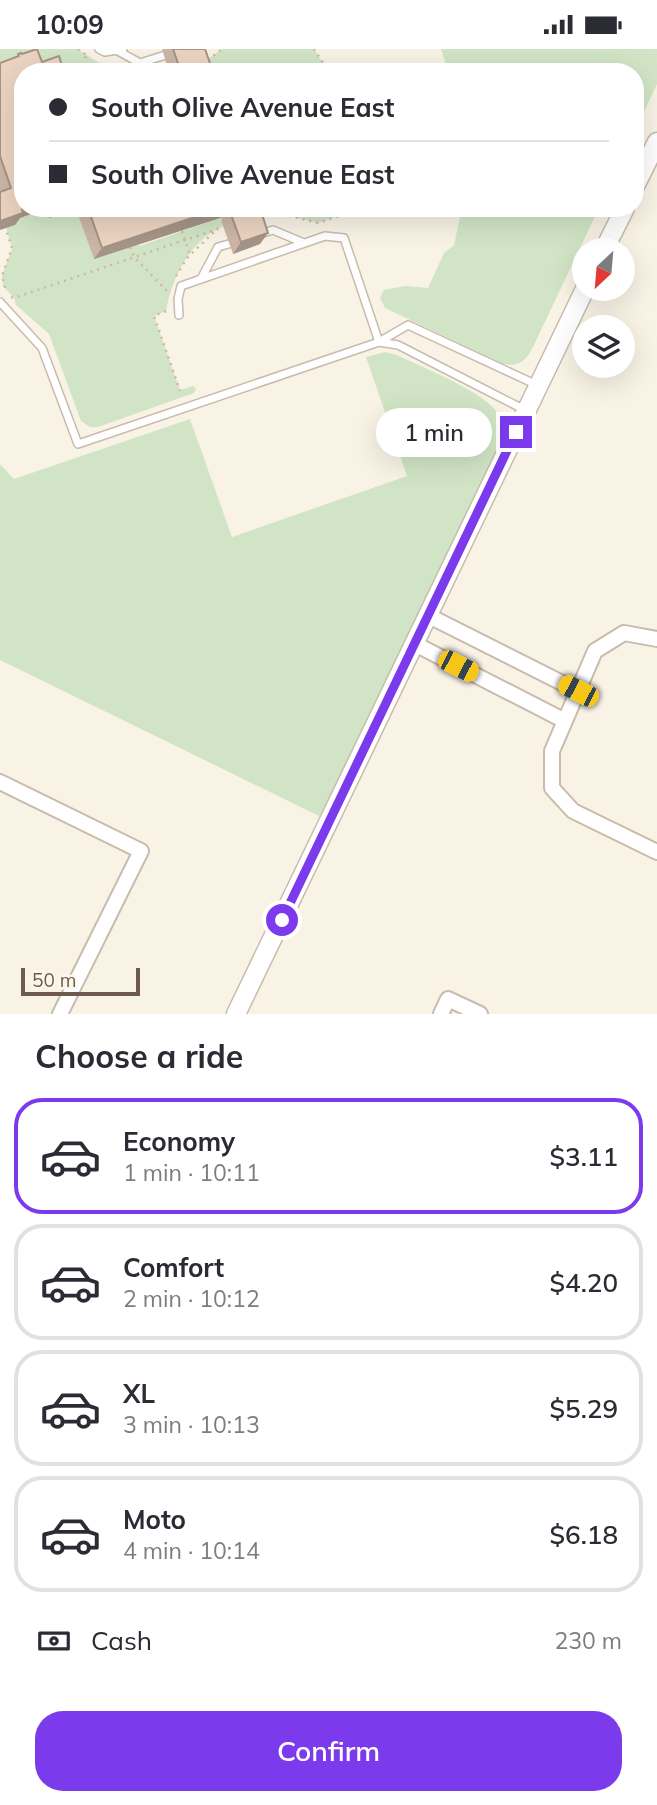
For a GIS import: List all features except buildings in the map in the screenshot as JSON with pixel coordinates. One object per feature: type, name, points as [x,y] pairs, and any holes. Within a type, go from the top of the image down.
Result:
[{"type":"street","points":[[644,168],[657,142]]},
{"type":"street","points":[[610,238],[620,217]]},
{"type":"street","points":[[236,1014],[579,301]]},
{"type":"street","points":[[429,615],[578,691]]},
{"type":"street","points":[[657,639],[624,633],[595,651],[552,751],[551,788],[573,811],[657,852]]},
{"type":"street","points":[[415,644],[565,720]]},
{"type":"street","points":[[0,782],[142,851],[60,1014]]},
{"type":"street","points":[[441,1014],[448,999],[480,1014]]},
{"type":"lane","points":[[99,49],[105,52],[121,50],[140,63],[185,49]]},
{"type":"lane","points":[[253,236],[273,230],[305,243]]},
{"type":"lane","points":[[179,315],[181,286],[325,236],[344,238],[379,342]]},
{"type":"lane","points":[[200,279],[218,247],[243,239]]},
{"type":"lane","points":[[0,302],[42,348],[78,444],[379,342],[408,325],[538,386]]},
{"type":"lane","points":[[379,342],[398,345],[526,410]]},
{"type":"path","points":[[202,63],[222,49]]},
{"type":"path","points":[[1,216],[12,248],[2,282],[7,293],[14,298],[220,228]]},
{"type":"path","points":[[182,231],[190,255]]},
{"type":"path","points":[[130,247],[134,257],[170,293]]},
{"type":"path","points":[[168,302],[166,311],[154,316],[180,391]]},
{"type":"green space","points":[[0,49],[78,49],[100,63],[14,63],[14,71],[0,71]]},
{"type":"green space","points":[[222,49],[314,49],[323,63],[206,63]]},
{"type":"green space","points":[[441,49],[657,49],[657,84],[644,112],[644,63],[445,63]]},
{"type":"green space","points":[[23,217],[90,217],[140,246],[223,217],[223,226],[201,241],[184,261],[173,285],[166,311],[154,316],[180,390],[193,386],[196,389],[194,393],[98,427],[90,427],[81,421],[49,334],[16,305],[14,298],[3,286],[2,276],[12,248],[6,228],[14,220]]},
{"type":"green space","points":[[294,217],[336,217],[318,223]]},
{"type":"green space","points":[[460,217],[595,217],[585,238],[572,238],[572,265],[533,347],[528,356],[518,364],[503,364],[385,308],[380,298],[384,290],[405,286],[428,288],[444,253],[454,245]]},
{"type":"green space","points":[[385,352],[397,355],[475,393],[498,414],[502,430],[488,476],[323,818],[0,660],[0,464],[14,479],[190,419],[232,537],[407,476],[366,357]]},
{"type":"route","points":[[282,920],[516,432]]}]
